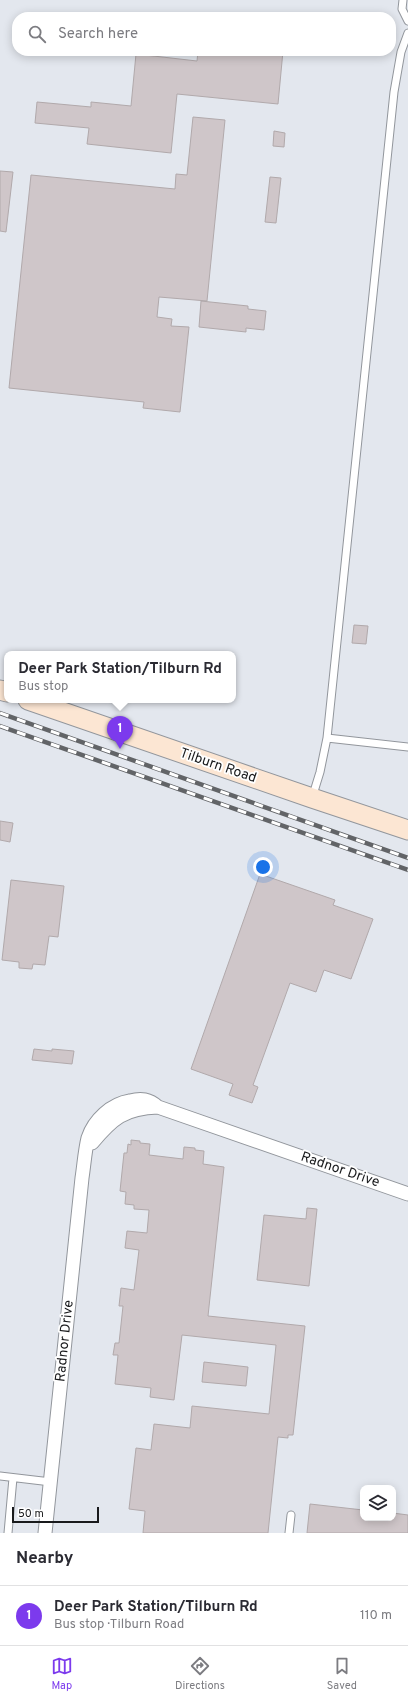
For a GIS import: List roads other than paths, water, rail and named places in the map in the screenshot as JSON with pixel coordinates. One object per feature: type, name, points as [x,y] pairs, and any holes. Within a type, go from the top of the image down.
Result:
[{"type":"street","name":"Tilburn Road","points":[[37,703],[408,830]]},
{"type":"street","name":"Radnor Drive","points":[[46,1533],[82,1178],[88,1138],[96,1122],[108,1110],[124,1102],[140,1098],[152,1101],[158,1107],[408,1194]]},
{"type":"lane","points":[[403,0],[402,9],[408,21]]},
{"type":"lane","points":[[312,798],[320,772],[327,738],[394,92],[401,52],[408,33]]},
{"type":"lane","points":[[327,738],[408,748]]},
{"type":"lane","points":[[0,1476],[51,1482]]},
{"type":"lane","points":[[8,1533],[13,1478]]},
{"type":"lane","points":[[289,1533],[291,1515]]},
{"type":"railway","points":[[0,713],[408,858]]},
{"type":"railway","points":[[0,726],[408,870]]},
{"type":"place","name":"Deer Park Station/Tilburn Rd","points":[[120,749]]}]
